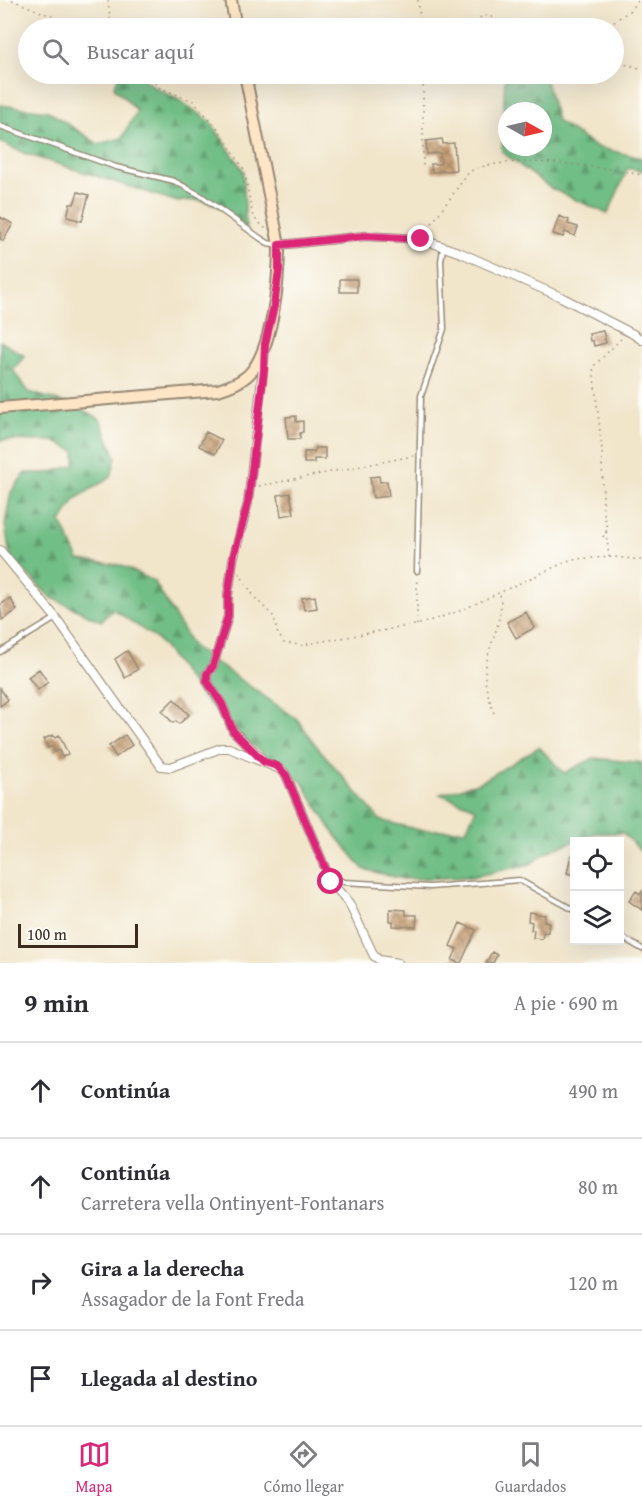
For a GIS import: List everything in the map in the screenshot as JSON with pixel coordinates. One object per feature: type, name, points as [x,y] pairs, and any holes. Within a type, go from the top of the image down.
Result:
[{"type":"street","points":[[231,0],[234,18]]},
{"type":"street","points":[[0,408],[218,390],[248,375],[260,358],[265,344],[278,279],[278,240],[247,84]]},
{"type":"street","points":[[278,240],[364,236],[421,239],[561,297],[629,331],[642,340]]},
{"type":"street","points":[[264,762],[233,731],[222,704],[207,681],[207,674],[213,666],[228,616],[228,595],[233,560],[245,519],[250,489],[265,344]]},
{"type":"street","points":[[0,550],[56,618],[161,766],[171,767],[221,748],[228,748],[277,766],[286,775],[327,874],[349,903],[374,956],[379,960],[398,963]]},
{"type":"lane","points":[[0,126],[129,171],[174,181],[200,195],[268,243],[278,240]]},
{"type":"lane","points":[[417,572],[421,396],[444,330],[441,261],[443,247]]},
{"type":"lane","points":[[0,652],[56,618]]},
{"type":"lane","points":[[327,874],[344,882],[430,887],[519,880],[570,908]]},
{"type":"lane","points":[[624,938],[642,949]]},
{"type":"path","points":[[12,0],[58,18]]},
{"type":"path","points":[[108,0],[110,18]]},
{"type":"path","points":[[417,0],[420,18]]},
{"type":"path","points":[[619,18],[639,0]]},
{"type":"path","points":[[624,64],[642,70]]},
{"type":"path","points":[[156,84],[160,88],[193,101],[216,126],[244,169],[253,217],[278,240]]},
{"type":"path","points":[[423,84],[423,170]]},
{"type":"path","points":[[421,239],[469,172],[480,165],[535,162],[612,169],[642,175]]},
{"type":"path","points":[[609,558],[603,507],[602,450],[593,367],[629,331]]},
{"type":"path","points":[[250,489],[274,482],[421,455]]},
{"type":"path","points":[[603,537],[606,532]]},
{"type":"path","points":[[233,560],[255,598],[274,617],[277,632],[284,642],[290,645],[332,641],[417,625],[462,610],[572,559],[642,560]]},
{"type":"path","points":[[417,572],[417,625]]},
{"type":"path","points":[[494,713],[486,685],[485,671],[497,621],[500,593]]},
{"type":"green space","points":[[115,84],[151,84],[210,121],[243,170],[246,228],[223,209],[208,202],[189,200],[178,202],[26,154],[0,142],[0,105],[48,111],[98,144],[122,138],[137,111],[114,87]]},
{"type":"green space","points":[[505,84],[547,84],[552,102],[504,102]]},
{"type":"green space","points":[[552,103],[557,121],[596,147],[642,158],[642,171],[628,168],[608,214],[552,189],[507,156],[552,156]]},
{"type":"green space","points":[[0,341],[25,356],[13,370],[29,392],[80,408],[100,419],[116,457],[111,477],[75,499],[61,522],[79,560],[120,565],[154,581],[193,647],[297,719],[315,744],[380,820],[419,830],[466,830],[476,808],[440,794],[481,782],[539,747],[564,773],[594,758],[642,763],[642,852],[623,833],[596,833],[585,837],[570,837],[570,843],[551,850],[530,864],[472,877],[403,879],[363,869],[331,829],[302,782],[250,744],[202,697],[159,641],[113,609],[101,621],[50,597],[10,556],[5,524],[11,492],[25,473],[48,473],[75,465],[75,451],[53,441],[0,440]]},
{"type":"building","points":[[442,139],[443,144],[454,143],[456,170],[432,172],[431,164],[441,164],[440,153],[427,154],[426,141]]},
{"type":"building","points":[[78,192],[89,195],[82,221],[67,217],[70,204],[74,204]]},
{"type":"building","points":[[559,216],[569,220],[568,224],[578,227],[575,236],[565,232],[563,237],[553,234]]},
{"type":"building","points":[[0,217],[13,224],[3,241],[0,239]]},
{"type":"building","points":[[340,279],[357,279],[357,292],[340,292]]},
{"type":"building","points":[[603,331],[606,343],[594,346],[589,334]]},
{"type":"building","points":[[296,416],[296,422],[303,421],[303,432],[300,433],[300,439],[288,439],[286,417]]},
{"type":"building","points":[[206,432],[222,440],[215,454],[199,446]]},
{"type":"building","points":[[316,448],[325,448],[325,459],[314,459],[314,463],[304,463],[304,452],[314,452]]},
{"type":"building","points":[[379,476],[380,482],[387,481],[389,496],[373,498],[370,477]]},
{"type":"building","points":[[290,493],[294,514],[281,516],[278,495]]},
{"type":"building","points":[[315,596],[317,608],[304,610],[302,598]]},
{"type":"building","points":[[10,598],[17,610],[2,620],[0,605]]},
{"type":"building","points":[[526,612],[534,628],[516,638],[507,622]]},
{"type":"building","points":[[127,651],[138,669],[125,678],[115,659]]},
{"type":"building","points":[[39,669],[48,682],[38,690],[28,677]]},
{"type":"building","points":[[0,688],[8,700],[0,706]]},
{"type":"building","points":[[174,699],[189,715],[179,724],[176,721],[173,723],[162,711]]},
{"type":"building","points":[[53,735],[55,738],[59,735],[68,754],[62,757],[59,750],[55,752],[52,746],[48,748],[44,739]]},
{"type":"building","points":[[125,735],[132,745],[116,757],[109,746]]},
{"type":"building","points":[[636,891],[640,894],[642,891],[642,910],[629,901]]},
{"type":"building","points":[[390,909],[406,910],[406,915],[417,915],[416,927],[393,926],[393,921],[390,921]]},
{"type":"building","points":[[529,912],[545,915],[544,921],[549,922],[548,932],[543,933],[542,939],[533,938],[532,922],[528,921]]},
{"type":"building","points":[[460,923],[476,930],[459,963],[452,960],[457,949],[450,946]]},
{"type":"building","points":[[492,952],[497,955],[493,963],[486,963]]},
{"type":"route","points":[[331,882],[286,775],[277,766],[264,762],[233,731],[222,704],[207,681],[207,674],[213,666],[228,616],[228,595],[234,554],[248,503],[265,344],[279,270],[279,245],[364,236],[421,239]]}]
